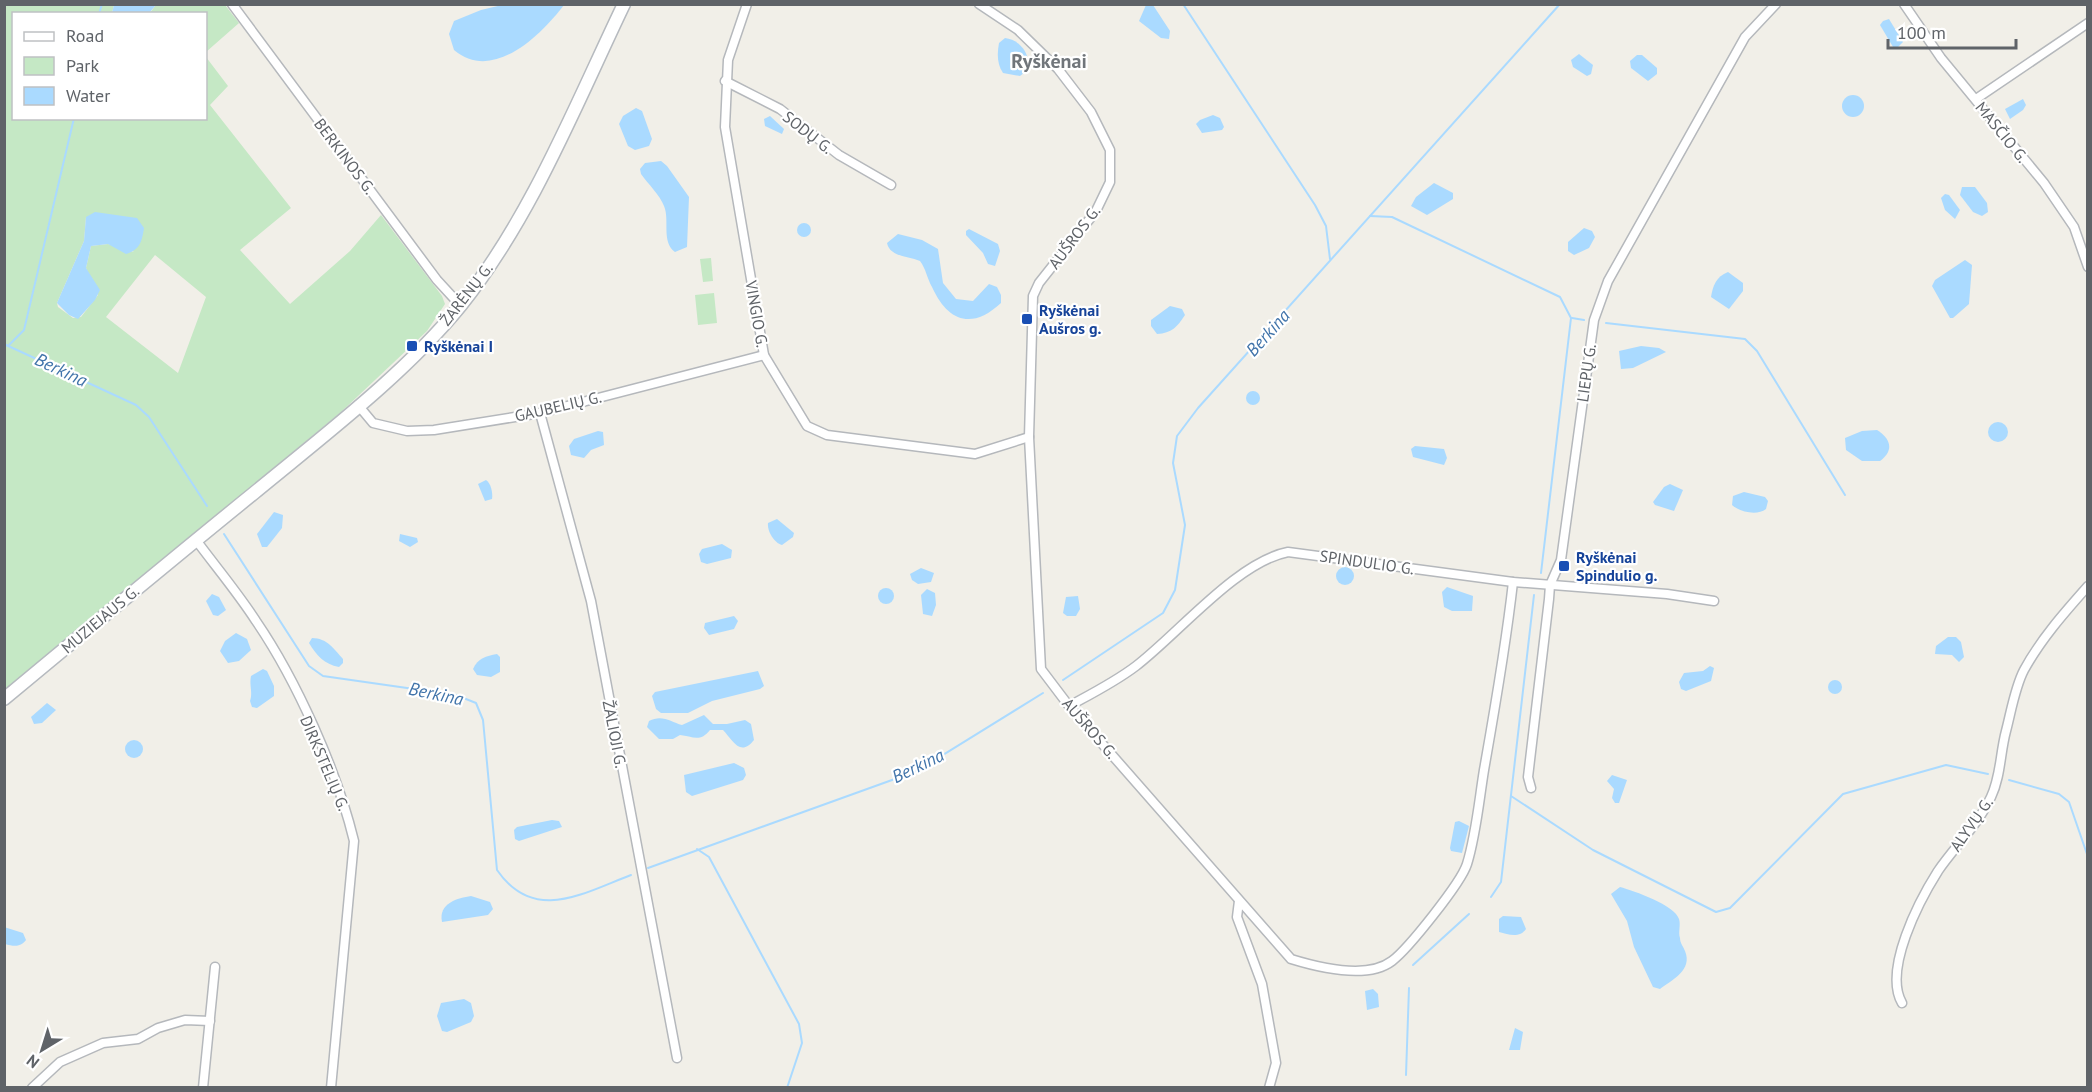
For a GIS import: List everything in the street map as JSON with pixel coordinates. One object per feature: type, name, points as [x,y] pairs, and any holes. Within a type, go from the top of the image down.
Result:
[{"type":"main road","name":"ŽARĖNŲ G.","points":[[196,540],[410,359],[460,305],[500,249],[533,193],[624,4]]},
{"type":"main road","name":"MUZIEJAUS G.","points":[[4,699],[196,540]]},
{"type":"street","name":"BERKINOS G.","points":[[232,4],[437,280],[460,305]]},
{"type":"street","name":"VINGIO G.","points":[[747,4],[734,37],[725,81],[725,127],[764,355],[807,426],[827,435],[975,454],[1029,437]]},
{"type":"street","name":"AUŠROS G.","points":[[979,4],[1018,30],[1058,69],[1091,112],[1110,150],[1110,182],[1096,211],[1043,277],[1033,296],[1029,437],[1041,669],[1070,706],[1291,959],[1323,969],[1369,970],[1392,962],[1455,887],[1467,864],[1506,643],[1513,582]]},
{"type":"street","name":"LIEPŲ G.","points":[[1531,788],[1528,777],[1550,585],[1561,560],[1594,320],[1604,291],[1653,198],[1746,37],[1776,4]]},
{"type":"street","name":"MASČIO G.","points":[[1904,4],[1941,58],[2044,183],[2074,228],[2086,255],[2088,267]]},
{"type":"street","points":[[1976,99],[2088,23]]},
{"type":"street","name":"SODŲ G.","points":[[725,81],[780,109],[838,155],[891,185]]},
{"type":"street","name":"GAUBELIŲ G.","points":[[358,405],[373,423],[407,431],[434,430],[540,413],[764,355]]},
{"type":"street","name":"ŽALIOJI G.","points":[[540,413],[591,601],[677,1058]]},
{"type":"street","name":"DIRKSTELIŲ G.","points":[[196,540],[256,620],[280,660],[345,803],[354,841],[331,1088]]},
{"type":"street","name":"SPINDULIO G.","points":[[1070,706],[1107,687],[1137,665],[1242,574],[1269,556],[1288,552],[1513,582],[1656,593],[1714,601]]},
{"type":"street","name":"ALYVŲ G.","points":[[1902,1003],[1897,994],[1896,971],[1905,939],[1938,872],[1977,822],[1995,789],[2005,735],[2023,671],[2052,627],[2088,586]]},
{"type":"street","points":[[1239,902],[1237,917],[1262,984],[1276,1063],[1269,1088]]},
{"type":"street","points":[[203,1088],[215,967]]},
{"type":"street","points":[[32,1088],[60,1062],[103,1043],[138,1039],[158,1028],[185,1020],[210,1021]]},
{"type":"green space","points":[[5,5],[114,5],[112,12],[12,12],[12,120],[207,120],[207,58],[228,86],[210,105],[291,208],[240,250],[290,304],[350,251],[381,215],[442,296],[445,304],[427,331],[340,413],[5,691]],"holes":[[[86,217],[134,252],[108,244],[91,246],[86,268],[98,295],[81,317],[73,318],[58,307],[57,303],[84,241]],[[155,255],[206,297],[178,373],[106,317]]]},
{"type":"green space","points":[[156,5],[225,5],[239,23],[207,51],[207,12],[151,12]]},
{"type":"green space","points":[[711,258],[713,281],[703,282],[700,259]]},
{"type":"green space","points":[[714,293],[717,323],[698,325],[695,295]]},
{"type":"water","points":[[114,4],[156,5],[150,12],[112,12]]},
{"type":"water","points":[[502,5],[564,5],[529,41],[500,58],[484,61],[469,59],[454,50],[449,34],[454,21],[481,10]]},
{"type":"water","points":[[1146,5],[1153,5],[1170,31],[1169,39],[1161,38],[1139,21]]},
{"type":"water","points":[[1889,19],[1903,42],[1897,48],[1893,47],[1880,25]]},
{"type":"water","points":[[1005,38],[1018,43],[1026,53],[1028,65],[1020,76],[1003,73],[1000,66],[999,43]]},
{"type":"water","points":[[1579,54],[1593,65],[1591,74],[1587,76],[1573,67],[1571,60]]},
{"type":"water","points":[[1637,55],[1642,55],[1657,68],[1657,74],[1648,81],[1631,68],[1630,61]]},
{"type":"water","points":[[1849,95],[1857,95],[1864,102],[1864,110],[1857,117],[1849,117],[1842,110],[1842,102]]},
{"type":"water","points":[[2023,99],[2026,105],[2023,110],[2010,119],[2005,109]]},
{"type":"water","points":[[636,108],[642,111],[652,139],[649,146],[635,150],[628,146],[619,124],[623,116]]},
{"type":"water","points":[[1213,115],[1220,118],[1224,127],[1222,130],[1202,133],[1196,124]]},
{"type":"water","points":[[770,116],[784,129],[782,134],[765,126],[764,119]]},
{"type":"water","points":[[661,161],[689,197],[687,247],[675,252],[668,243],[664,206],[641,174],[640,169],[645,163]]},
{"type":"water","points":[[1434,183],[1453,193],[1453,199],[1427,215],[1411,206],[1416,197]]},
{"type":"water","points":[[1962,187],[1975,187],[1987,203],[1988,212],[1982,216],[1973,212],[1960,195]]},
{"type":"water","points":[[1945,194],[1949,195],[1960,210],[1955,219],[1945,210],[1941,198]]},
{"type":"water","points":[[95,212],[137,218],[144,228],[140,244],[126,254],[108,244],[91,246],[86,268],[100,290],[95,300],[78,319],[69,315],[57,303],[84,241],[86,217]]},
{"type":"water","points":[[801,223],[807,223],[811,230],[807,237],[801,237],[797,233],[797,227]]},
{"type":"water","points":[[1584,228],[1592,231],[1595,237],[1589,248],[1574,255],[1568,251],[1568,242]]},
{"type":"water","points":[[969,229],[998,244],[1000,251],[995,266],[988,264],[983,253],[966,235]]},
{"type":"water","points":[[898,234],[922,240],[938,249],[943,283],[956,299],[973,301],[989,284],[997,287],[1001,295],[1001,303],[980,317],[971,319],[953,315],[938,299],[920,261],[896,254],[889,248],[887,243]]},
{"type":"water","points":[[1965,260],[1972,265],[1969,304],[1950,318],[1932,286],[1935,280]]},
{"type":"water","points":[[1728,272],[1743,283],[1743,291],[1729,309],[1711,297],[1716,282]]},
{"type":"water","points":[[1170,306],[1182,309],[1185,315],[1174,329],[1157,334],[1151,326],[1151,320]]},
{"type":"water","points":[[1641,346],[1659,348],[1666,352],[1633,368],[1621,369],[1619,351]]},
{"type":"water","points":[[1253,391],[1258,393],[1260,398],[1258,403],[1253,405],[1248,403],[1246,398],[1248,393]]},
{"type":"water","points":[[1998,422],[2005,425],[2008,432],[2005,439],[1998,442],[1991,439],[1988,432],[1991,425]]},
{"type":"water","points":[[1877,430],[1888,440],[1889,444],[1888,453],[1880,461],[1862,461],[1846,450],[1845,438],[1862,431]]},
{"type":"water","points":[[598,431],[603,432],[604,445],[591,450],[584,458],[571,455],[569,446],[574,439]]},
{"type":"water","points":[[1415,446],[1444,449],[1447,458],[1444,465],[1413,457],[1411,449]]},
{"type":"water","points":[[486,480],[492,491],[492,499],[485,501],[478,484]]},
{"type":"water","points":[[1670,484],[1683,490],[1674,511],[1655,505],[1653,502],[1664,487]]},
{"type":"water","points":[[1744,492],[1765,497],[1768,501],[1766,509],[1749,512],[1739,510],[1732,505],[1733,496]]},
{"type":"water","points":[[274,512],[283,515],[282,528],[267,547],[262,547],[257,534]]},
{"type":"water","points":[[777,519],[794,533],[793,537],[782,545],[774,539],[768,526],[768,523]]},
{"type":"water","points":[[400,534],[417,538],[418,542],[410,547],[399,541]]},
{"type":"water","points":[[722,544],[732,550],[731,558],[707,564],[701,562],[699,554],[702,549]]},
{"type":"water","points":[[1345,567],[1351,570],[1354,576],[1351,582],[1345,585],[1339,582],[1336,576],[1339,570]]},
{"type":"water","points":[[921,568],[934,573],[931,582],[918,584],[912,580],[910,574]]},
{"type":"water","points":[[1447,587],[1473,596],[1472,611],[1452,611],[1444,607],[1442,592]]},
{"type":"water","points":[[886,588],[894,596],[886,604],[878,596]]},
{"type":"water","points":[[927,589],[935,593],[936,605],[932,616],[923,614],[921,595]]},
{"type":"water","points":[[212,594],[219,597],[226,610],[218,616],[213,615],[206,601]]},
{"type":"water","points":[[1078,596],[1080,609],[1076,616],[1067,616],[1063,613],[1066,597]]},
{"type":"water","points":[[734,616],[738,621],[734,629],[709,635],[704,628],[705,623]]},
{"type":"water","points":[[236,633],[247,639],[251,650],[239,661],[228,663],[220,651],[225,641]]},
{"type":"water","points":[[1948,637],[1956,637],[1961,642],[1964,657],[1959,662],[1952,655],[1935,654],[1936,646]]},
{"type":"water","points":[[312,638],[317,638],[330,645],[343,659],[343,663],[339,667],[321,659],[309,643]]},
{"type":"water","points":[[497,654],[500,657],[500,672],[491,677],[477,675],[473,669],[477,662]]},
{"type":"water","points":[[1710,666],[1714,668],[1711,681],[1686,691],[1681,689],[1679,682],[1684,673],[1703,671]]},
{"type":"water","points":[[263,669],[267,671],[274,686],[274,696],[257,708],[252,707],[250,701],[251,676]]},
{"type":"water","points":[[758,671],[764,686],[760,689],[712,701],[688,713],[661,713],[656,709],[652,696],[655,692]]},
{"type":"water","points":[[1835,680],[1840,682],[1842,687],[1840,692],[1835,694],[1830,692],[1828,687],[1830,682]]},
{"type":"water","points":[[47,703],[56,710],[42,723],[34,724],[31,717]]},
{"type":"water","points":[[704,715],[713,724],[745,720],[751,724],[754,740],[745,747],[740,747],[723,730],[710,730],[699,738],[680,735],[673,739],[659,739],[647,727],[649,721],[658,718],[682,725]]},
{"type":"water","points":[[130,740],[138,740],[143,745],[141,756],[130,758],[125,753],[125,745]]},
{"type":"water","points":[[734,763],[744,768],[746,775],[743,780],[692,796],[686,792],[684,775]]},
{"type":"water","points":[[1612,775],[1627,780],[1619,803],[1615,803],[1612,798],[1614,789],[1607,781]]},
{"type":"water","points":[[552,820],[559,821],[562,827],[519,841],[515,839],[514,830],[517,827]]},
{"type":"water","points":[[1459,821],[1469,826],[1462,853],[1451,851],[1450,848],[1455,822]]},
{"type":"water","points":[[1620,887],[1662,904],[1679,919],[1679,936],[1687,958],[1686,964],[1680,974],[1660,989],[1653,987],[1634,947],[1627,921],[1611,894]]},
{"type":"water","points":[[471,896],[490,902],[493,909],[488,915],[442,922],[443,910],[446,906],[460,898]]},
{"type":"water","points":[[1503,916],[1521,917],[1526,929],[1517,935],[1499,932],[1499,919]]},
{"type":"water","points":[[4,927],[23,933],[26,940],[24,943],[14,946],[5,944]]},
{"type":"water","points":[[1373,989],[1378,994],[1379,1007],[1367,1010],[1365,991]]},
{"type":"water","points":[[464,999],[471,1003],[474,1016],[471,1022],[447,1032],[442,1031],[437,1016],[441,1003]]},
{"type":"water","points":[[1515,1028],[1523,1032],[1520,1050],[1509,1050]]},
{"type":"waterway","points":[[100,12],[102,4]]},
{"type":"waterway","points":[[1183,4],[1315,205],[1326,226],[1330,259]]},
{"type":"waterway","name":"Berkina","points":[[1063,680],[1163,613],[1175,590],[1185,525],[1173,463],[1177,436],[1198,408],[1560,4]]},
{"type":"waterway","points":[[8,346],[24,330],[74,120]]},
{"type":"waterway","points":[[1370,216],[1392,217],[1560,297],[1571,318],[1541,573]]},
{"type":"waterway","points":[[1572,318],[1584,320]]},
{"type":"waterway","points":[[1606,323],[1745,339],[1757,351],[1845,495]]},
{"type":"waterway","name":"Berkina","points":[[4,344],[136,405],[149,417],[207,506]]},
{"type":"waterway","name":"Berkina","points":[[224,534],[309,666],[323,676],[456,695],[476,703],[483,720],[497,870],[511,886],[527,896],[543,900],[560,900],[577,896],[631,875]]},
{"type":"waterway","points":[[1491,897],[1501,882],[1534,595]]},
{"type":"waterway","name":"Berkina","points":[[648,868],[917,771],[1043,693]]},
{"type":"waterway","points":[[1511,796],[1593,850],[1716,912],[1730,908],[1843,794],[1946,765],[1988,774]]},
{"type":"waterway","points":[[2009,780],[2059,794],[2069,802],[2088,857]]},
{"type":"waterway","points":[[697,849],[709,857],[799,1024],[802,1043],[787,1088]]},
{"type":"waterway","points":[[1413,965],[1469,914]]},
{"type":"waterway","points":[[1406,1075],[1409,988]]},
{"type":"place","name":"Ryškėnai Aušros g.","points":[[1027,319]]},
{"type":"place","name":"Ryškėnai I","points":[[412,346]]},
{"type":"place","name":"Ryškėnai Spindulio g.","points":[[1564,566]]},
{"type":"district","name":"Ryškėnai","points":[[1049,61]]}]
